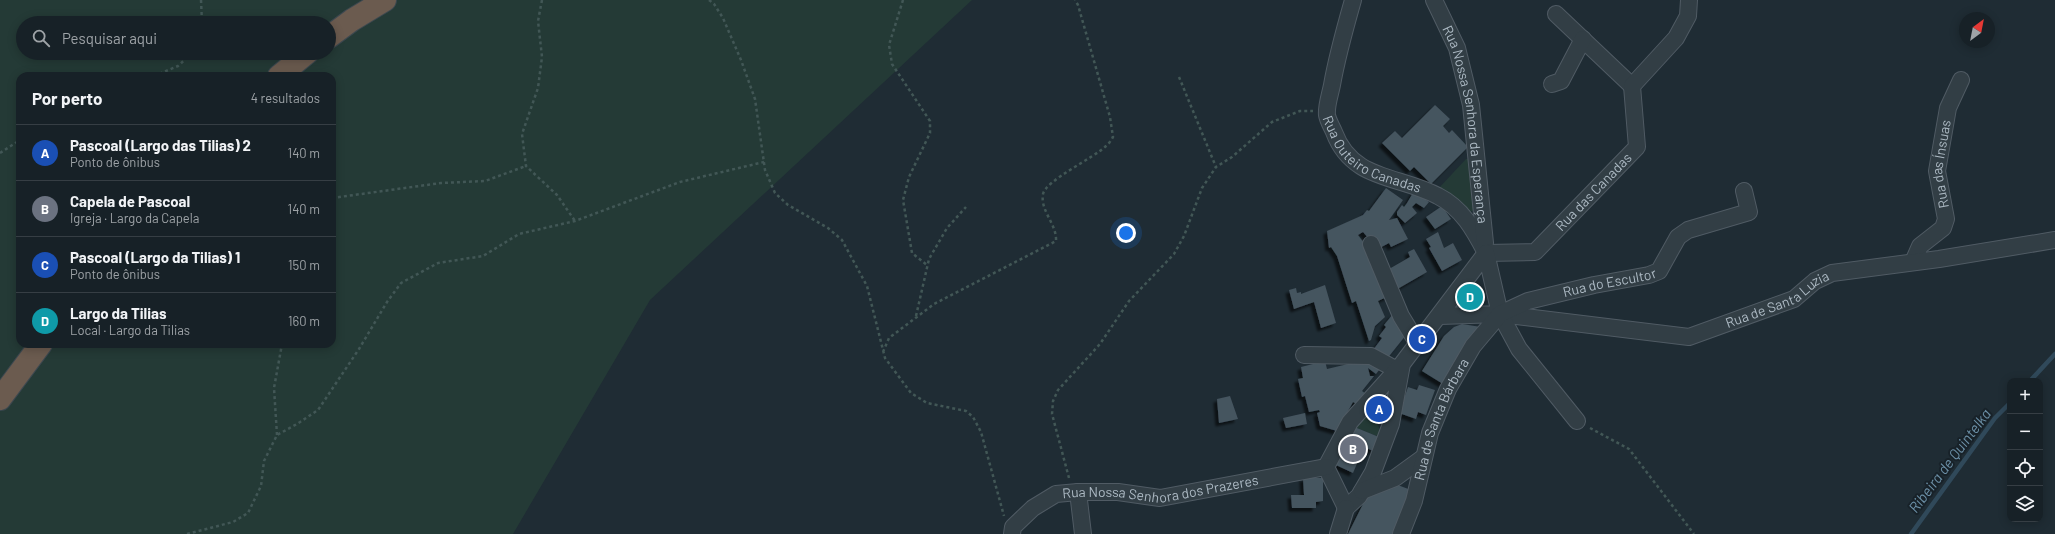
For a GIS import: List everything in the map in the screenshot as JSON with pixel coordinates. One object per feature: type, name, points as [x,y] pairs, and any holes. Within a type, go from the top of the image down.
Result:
[{"type":"highway","points":[[336,32],[352,20],[385,0]]},
{"type":"highway","points":[[284,72],[298,60]]},
{"type":"highway","points":[[0,399],[38,348]]},
{"type":"street","name":"Rua Outeiro Canadas","points":[[1353,0],[1336,60],[1327,116],[1338,143],[1350,160],[1371,173],[1439,196],[1462,213],[1486,253]]},
{"type":"street","name":"Rua Nossa Senhora da Esperança","points":[[1434,0],[1457,48],[1471,105],[1486,253]]},
{"type":"street","points":[[1556,14],[1632,86],[1676,38],[1688,16],[1689,0]]},
{"type":"street","points":[[1552,84],[1561,81],[1584,39]]},
{"type":"street","name":"Rua das Ínsuas","points":[[1913,262],[1920,246],[1943,228],[1946,219],[1937,171],[1948,108],[1961,80]]},
{"type":"street","name":"Rua das Canadas","points":[[1486,253],[1535,252],[1637,147],[1632,86]]},
{"type":"street","name":"Rua do Escultor","points":[[1500,314],[1528,301],[1594,285],[1649,275],[1659,271],[1678,237],[1688,230],[1749,212],[1744,191]]},
{"type":"street","name":"Rua de Santa Luzia","points":[[1500,314],[1689,338],[1794,299],[1815,281],[1832,273],[2055,240]]},
{"type":"street","points":[[1371,244],[1401,316],[1418,344]]},
{"type":"street","points":[[1486,253],[1500,314],[1519,350],[1577,421]]},
{"type":"street","points":[[1346,508],[1326,467],[1350,422],[1400,367],[1440,316],[1486,253]]},
{"type":"street","points":[[1440,316],[1500,314]]},
{"type":"street","name":"Rua de Santa Bárbara","points":[[1401,534],[1414,501],[1430,433],[1448,389],[1473,346],[1500,314]]},
{"type":"street","points":[[1304,355],[1371,356],[1400,367]]},
{"type":"street","points":[[1338,534],[1346,508],[1362,491],[1373,472],[1391,424],[1400,367]]},
{"type":"street","points":[[1362,410],[1372,407],[1379,409],[1384,413],[1391,424]]},
{"type":"street","points":[[1362,491],[1395,478],[1424,457]]},
{"type":"street","name":"Rua Nossa Senhora dos Prazeres","points":[[1008,527],[1013,527],[1033,508],[1056,494],[1078,492],[1118,492],[1160,498],[1326,467]]},
{"type":"street","points":[[1078,492],[1083,534]]},
{"type":"path","points":[[200,0],[201,16]]},
{"type":"path","points":[[542,0],[538,21],[542,57],[538,88],[522,134],[526,166],[557,195],[575,221]]},
{"type":"path","points":[[709,0],[714,4],[723,18],[741,60],[755,99],[765,170],[775,193],[788,204],[828,228],[842,240],[867,286],[883,352],[893,371],[911,393],[927,403],[966,411],[973,417],[981,432],[1008,527]]},
{"type":"path","points":[[903,0],[889,45],[892,64],[930,121],[930,133],[909,177],[903,200],[912,253],[927,265]]},
{"type":"path","points":[[883,352],[889,338],[934,304],[1056,241],[1056,232],[1044,205],[1043,194],[1050,184],[1106,146],[1114,136],[1078,5],[1075,0]]},
{"type":"path","points":[[164,72],[178,66],[184,60]]},
{"type":"path","points":[[1179,77],[1216,167]]},
{"type":"path","points":[[1078,492],[1069,477],[1052,414],[1055,396],[1073,371],[1100,344],[1129,301],[1174,254],[1184,236],[1202,188],[1216,167],[1232,157],[1272,122],[1300,111],[1316,111],[1327,116]]},
{"type":"path","points":[[0,153],[16,143]]},
{"type":"path","points":[[277,435],[318,410],[359,349],[387,302],[401,283],[438,263],[483,256],[519,234],[575,221],[680,182],[764,162]]},
{"type":"path","points":[[336,197],[441,183],[485,181],[526,166]]},
{"type":"path","points":[[916,317],[927,265],[946,228],[966,207]]},
{"type":"path","points":[[187,534],[233,522],[248,513],[261,486],[264,461],[277,435],[274,388],[281,348]]},
{"type":"path","points":[[1577,421],[1629,449],[1694,534]]},
{"type":"green space","points":[[0,0],[972,0],[650,300],[513,534],[0,534]]},
{"type":"green space","points":[[1466,159],[1469,159],[1475,210],[1470,212],[1438,189]]},
{"type":"green space","points":[[1364,417],[1377,423],[1380,433],[1379,437],[1352,426]]},
{"type":"building","points":[[1435,105],[1450,119],[1443,126],[1449,133],[1452,130],[1468,147],[1431,184],[1414,167],[1410,171],[1382,143],[1395,131],[1402,138]]},
{"type":"building","points":[[1386,188],[1403,200],[1389,220],[1397,218],[1408,239],[1391,247],[1389,243],[1376,250],[1363,232],[1358,235],[1364,243],[1389,296],[1378,301],[1385,317],[1375,326],[1371,340],[1369,341],[1356,301],[1352,303],[1337,256],[1331,247],[1329,248],[1327,231],[1363,215],[1367,210],[1369,211]]},
{"type":"building","points":[[1414,191],[1429,202],[1424,208],[1416,203],[1412,207],[1417,213],[1405,223],[1397,215],[1397,212],[1402,205],[1404,207]]},
{"type":"building","points":[[1442,206],[1451,219],[1435,229],[1426,217]]},
{"type":"building","points":[[1438,232],[1444,248],[1453,243],[1462,260],[1442,271],[1429,248],[1431,247],[1426,239]]},
{"type":"building","points":[[1414,249],[1427,272],[1394,291],[1389,269],[1410,257],[1408,252]]},
{"type":"building","points":[[1325,285],[1336,323],[1321,328],[1314,302],[1294,309],[1289,290],[1296,288],[1297,293],[1301,292],[1301,294]]},
{"type":"building","points":[[1393,314],[1406,335],[1386,360],[1373,350],[1382,338],[1379,336],[1386,327],[1384,325]]},
{"type":"building","points":[[1462,324],[1481,327],[1443,384],[1422,371],[1444,336],[1454,327]]},
{"type":"building","points":[[1347,358],[1383,365],[1376,374],[1368,368],[1370,376],[1374,376],[1362,391],[1366,394],[1358,405],[1353,402],[1337,431],[1320,426],[1317,413],[1320,412],[1319,410],[1309,412],[1305,396],[1302,397],[1298,379],[1303,378],[1301,367],[1325,361],[1327,369],[1348,364]]},
{"type":"building","points":[[1419,385],[1435,390],[1426,415],[1418,412],[1416,419],[1399,413],[1408,387],[1417,390]]},
{"type":"building","points":[[1230,396],[1238,419],[1219,423],[1217,399]]},
{"type":"building","points":[[1305,413],[1307,424],[1286,428],[1283,418]]},
{"type":"building","points":[[1352,426],[1379,437],[1373,451],[1364,447],[1353,473],[1336,465]]},
{"type":"building","points":[[1303,478],[1323,478],[1323,501],[1316,502],[1316,508],[1292,508],[1291,495],[1304,495]]},
{"type":"building","points":[[1395,484],[1411,490],[1397,534],[1348,534],[1366,498]]},
{"type":"waterway","name":"Ribeira de Quintelka","points":[[2033,378],[2055,354]]},
{"type":"waterway","name":"Ribeira de Quintelka","points":[[1911,534],[1995,418],[2007,406]]},
{"type":"place","name":"Largo da Tilias","points":[[1470,297]]},
{"type":"place","name":"Pascoal (Largo da Tilias) 1","points":[[1422,339]]},
{"type":"place","name":"Pascoal (Largo das Tilias) 2","points":[[1379,409]]},
{"type":"place","name":"Capela de Pascoal","points":[[1353,449]]}]
